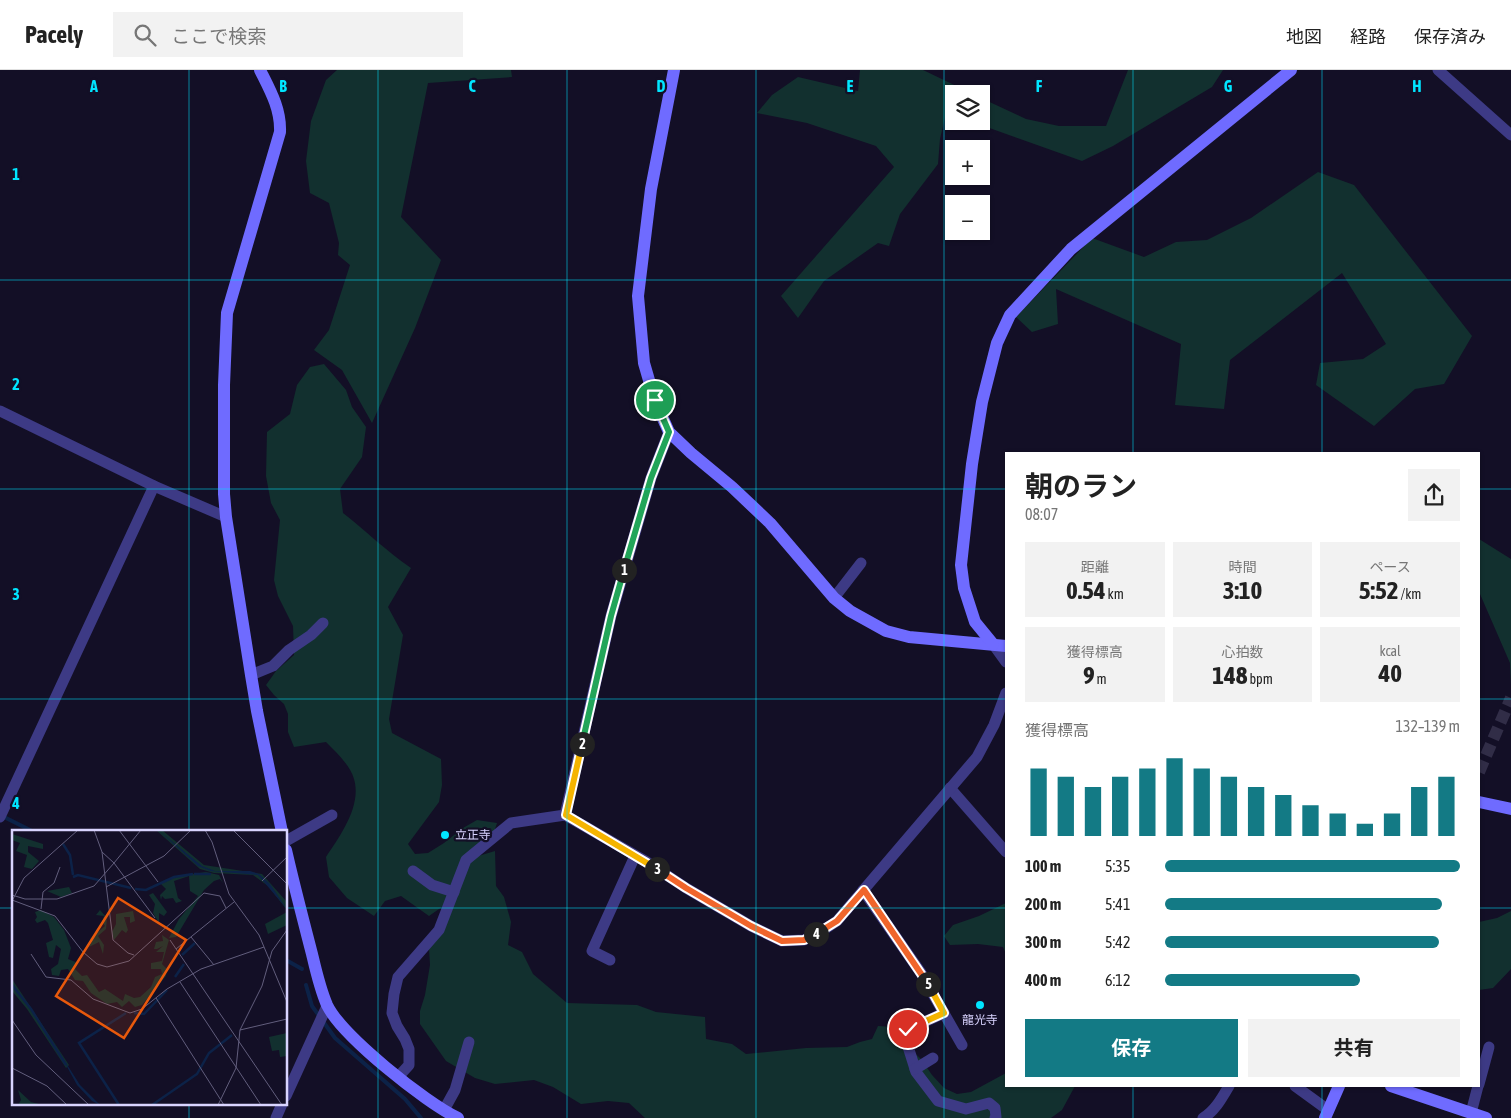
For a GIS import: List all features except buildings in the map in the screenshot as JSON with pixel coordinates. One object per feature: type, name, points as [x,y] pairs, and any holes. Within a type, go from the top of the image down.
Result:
[{"type":"street","points":[[260,70],[274,98],[281,121],[280,132],[227,313],[224,385],[224,494],[256,711],[282,830]]},
{"type":"street","points":[[674,70],[651,189],[638,296],[644,363],[655,400],[669,432],[770,523],[834,598],[850,611],[886,630],[909,637],[1000,645]]},
{"type":"street","points":[[1005,659],[1000,645],[975,622],[964,588],[961,565],[972,464],[982,402],[997,343],[1010,315],[1071,249],[1291,70]]},
{"type":"street","points":[[1438,70],[1511,135]]},
{"type":"street","points":[[0,412],[154,486],[226,517]]},
{"type":"street","points":[[566,815],[611,616],[651,478],[669,432]]},
{"type":"street","points":[[2,813],[154,486]]},
{"type":"street","points":[[834,598],[861,563]]},
{"type":"street","points":[[251,675],[273,666],[289,650],[311,635],[323,623]]},
{"type":"street","points":[[399,1076],[409,1065],[409,1049],[392,1013],[398,977],[439,930],[466,860],[511,823],[566,815],[744,922],[782,941],[804,940],[837,921],[977,757],[994,725],[1005,696]]},
{"type":"street","points":[[950,788],[1005,851]]},
{"type":"street","points":[[1480,802],[1511,809]]},
{"type":"street","points":[[288,840],[332,815]]},
{"type":"street","points":[[610,960],[592,951],[636,856]]},
{"type":"street","points":[[288,858],[326,1008],[343,1028],[399,1076],[444,1110],[458,1118]]},
{"type":"street","points":[[413,871],[432,885],[454,892]]},
{"type":"street","points":[[864,890],[922,973],[962,1045]]},
{"type":"street","points":[[288,1092],[326,1008]]},
{"type":"street","points":[[944,1013],[908,1029],[905,1037],[915,1069],[938,1101],[966,1109],[989,1103],[995,1108],[995,1118]]},
{"type":"street","points":[[444,1110],[455,1090],[470,1042]]},
{"type":"street","points":[[1480,1078],[1489,1047]]},
{"type":"street","points":[[915,1069],[933,1058]]},
{"type":"street","points":[[1203,1118],[1210,1114],[1222,1100],[1228,1087]]},
{"type":"street","points":[[1296,1087],[1327,1114],[1339,1087]]},
{"type":"street","points":[[1394,1087],[1486,1118]]},
{"type":"street","points":[[1471,1113],[1478,1087]]},
{"type":"street","points":[[276,1118],[281,1106]]},
{"type":"green space","points":[[337,70],[511,70],[512,77],[428,83],[401,217],[441,260],[415,328],[372,423],[342,370],[314,350],[329,330],[350,265],[338,255],[339,243],[329,203],[310,193],[306,161],[311,121],[326,80]]},
{"type":"green space","points":[[860,70],[923,70],[954,85],[945,85],[945,117],[940,139],[938,164],[900,214],[889,246],[878,243],[824,281],[798,318],[781,296],[894,167],[876,146],[807,123],[757,113],[772,95],[798,77],[858,91]]},
{"type":"green space","points":[[1128,70],[1223,70],[1212,87],[1113,146],[1082,161],[990,128],[990,102],[1026,119],[1059,126],[1106,126]]},
{"type":"green space","points":[[1318,172],[1354,185],[1472,336],[1444,384],[1415,389],[1374,426],[1316,385],[1320,363],[1363,359],[1386,344],[1342,273],[1230,360],[1224,409],[1175,405],[1181,344],[1056,289],[1058,324],[1032,332],[1016,317],[1092,238],[1144,257],[1176,242],[1207,240],[1251,218]]},
{"type":"green space","points":[[324,364],[346,390],[352,407],[366,427],[362,457],[340,489],[343,513],[411,568],[388,607],[403,635],[389,719],[392,733],[441,759],[442,785],[439,802],[408,844],[415,854],[428,853],[477,820],[497,823],[489,847],[475,857],[495,851],[496,886],[504,897],[511,922],[508,945],[522,952],[533,974],[567,1003],[637,1005],[656,1012],[705,1017],[706,1039],[732,1044],[746,1054],[806,1048],[847,1047],[872,1039],[878,1026],[893,1027],[905,1044],[921,1059],[944,1088],[957,1094],[971,1092],[1005,1074],[1005,1087],[1074,1087],[1062,1110],[1051,1118],[645,1118],[629,1103],[608,1101],[581,1104],[553,1087],[534,1080],[495,1084],[475,1078],[446,1061],[420,1024],[420,1011],[430,965],[429,948],[449,902],[429,916],[401,896],[385,901],[374,916],[347,898],[329,877],[326,857],[343,830],[352,810],[356,789],[354,779],[346,764],[326,742],[294,747],[288,732],[288,714],[284,704],[266,685],[276,671],[294,655],[293,626],[278,596],[274,580],[280,520],[271,503],[266,476],[267,432],[290,414],[297,385],[310,367]]},
{"type":"green space","points":[[1480,540],[1511,559],[1511,685],[1510,663],[1480,594]]},
{"type":"green space","points":[[1005,903],[1005,952],[1003,947],[978,944],[950,945],[944,936],[953,925],[979,916]]},
{"type":"green space","points":[[1511,911],[1511,969],[1493,988],[1480,990],[1480,922],[1497,918]]},
{"type":"waterway","points":[[2,816],[30,830]]},
{"type":"waterway","points":[[288,961],[302,969]]},
{"type":"waterway","points":[[306,985],[312,1006],[335,1038],[405,1099],[421,1118]]},
{"type":"tunnel","points":[[1480,770],[1511,698]]},
{"type":"place","name":"立正寺","points":[[445,835]]},
{"type":"place","name":"龍光寺","points":[[980,1005]]},
{"type":"route","points":[[655,400],[669,432],[651,478],[611,616],[566,815],[751,926],[782,941],[804,940],[819,933],[837,921],[864,890],[922,973],[944,1013],[908,1029]]}]
